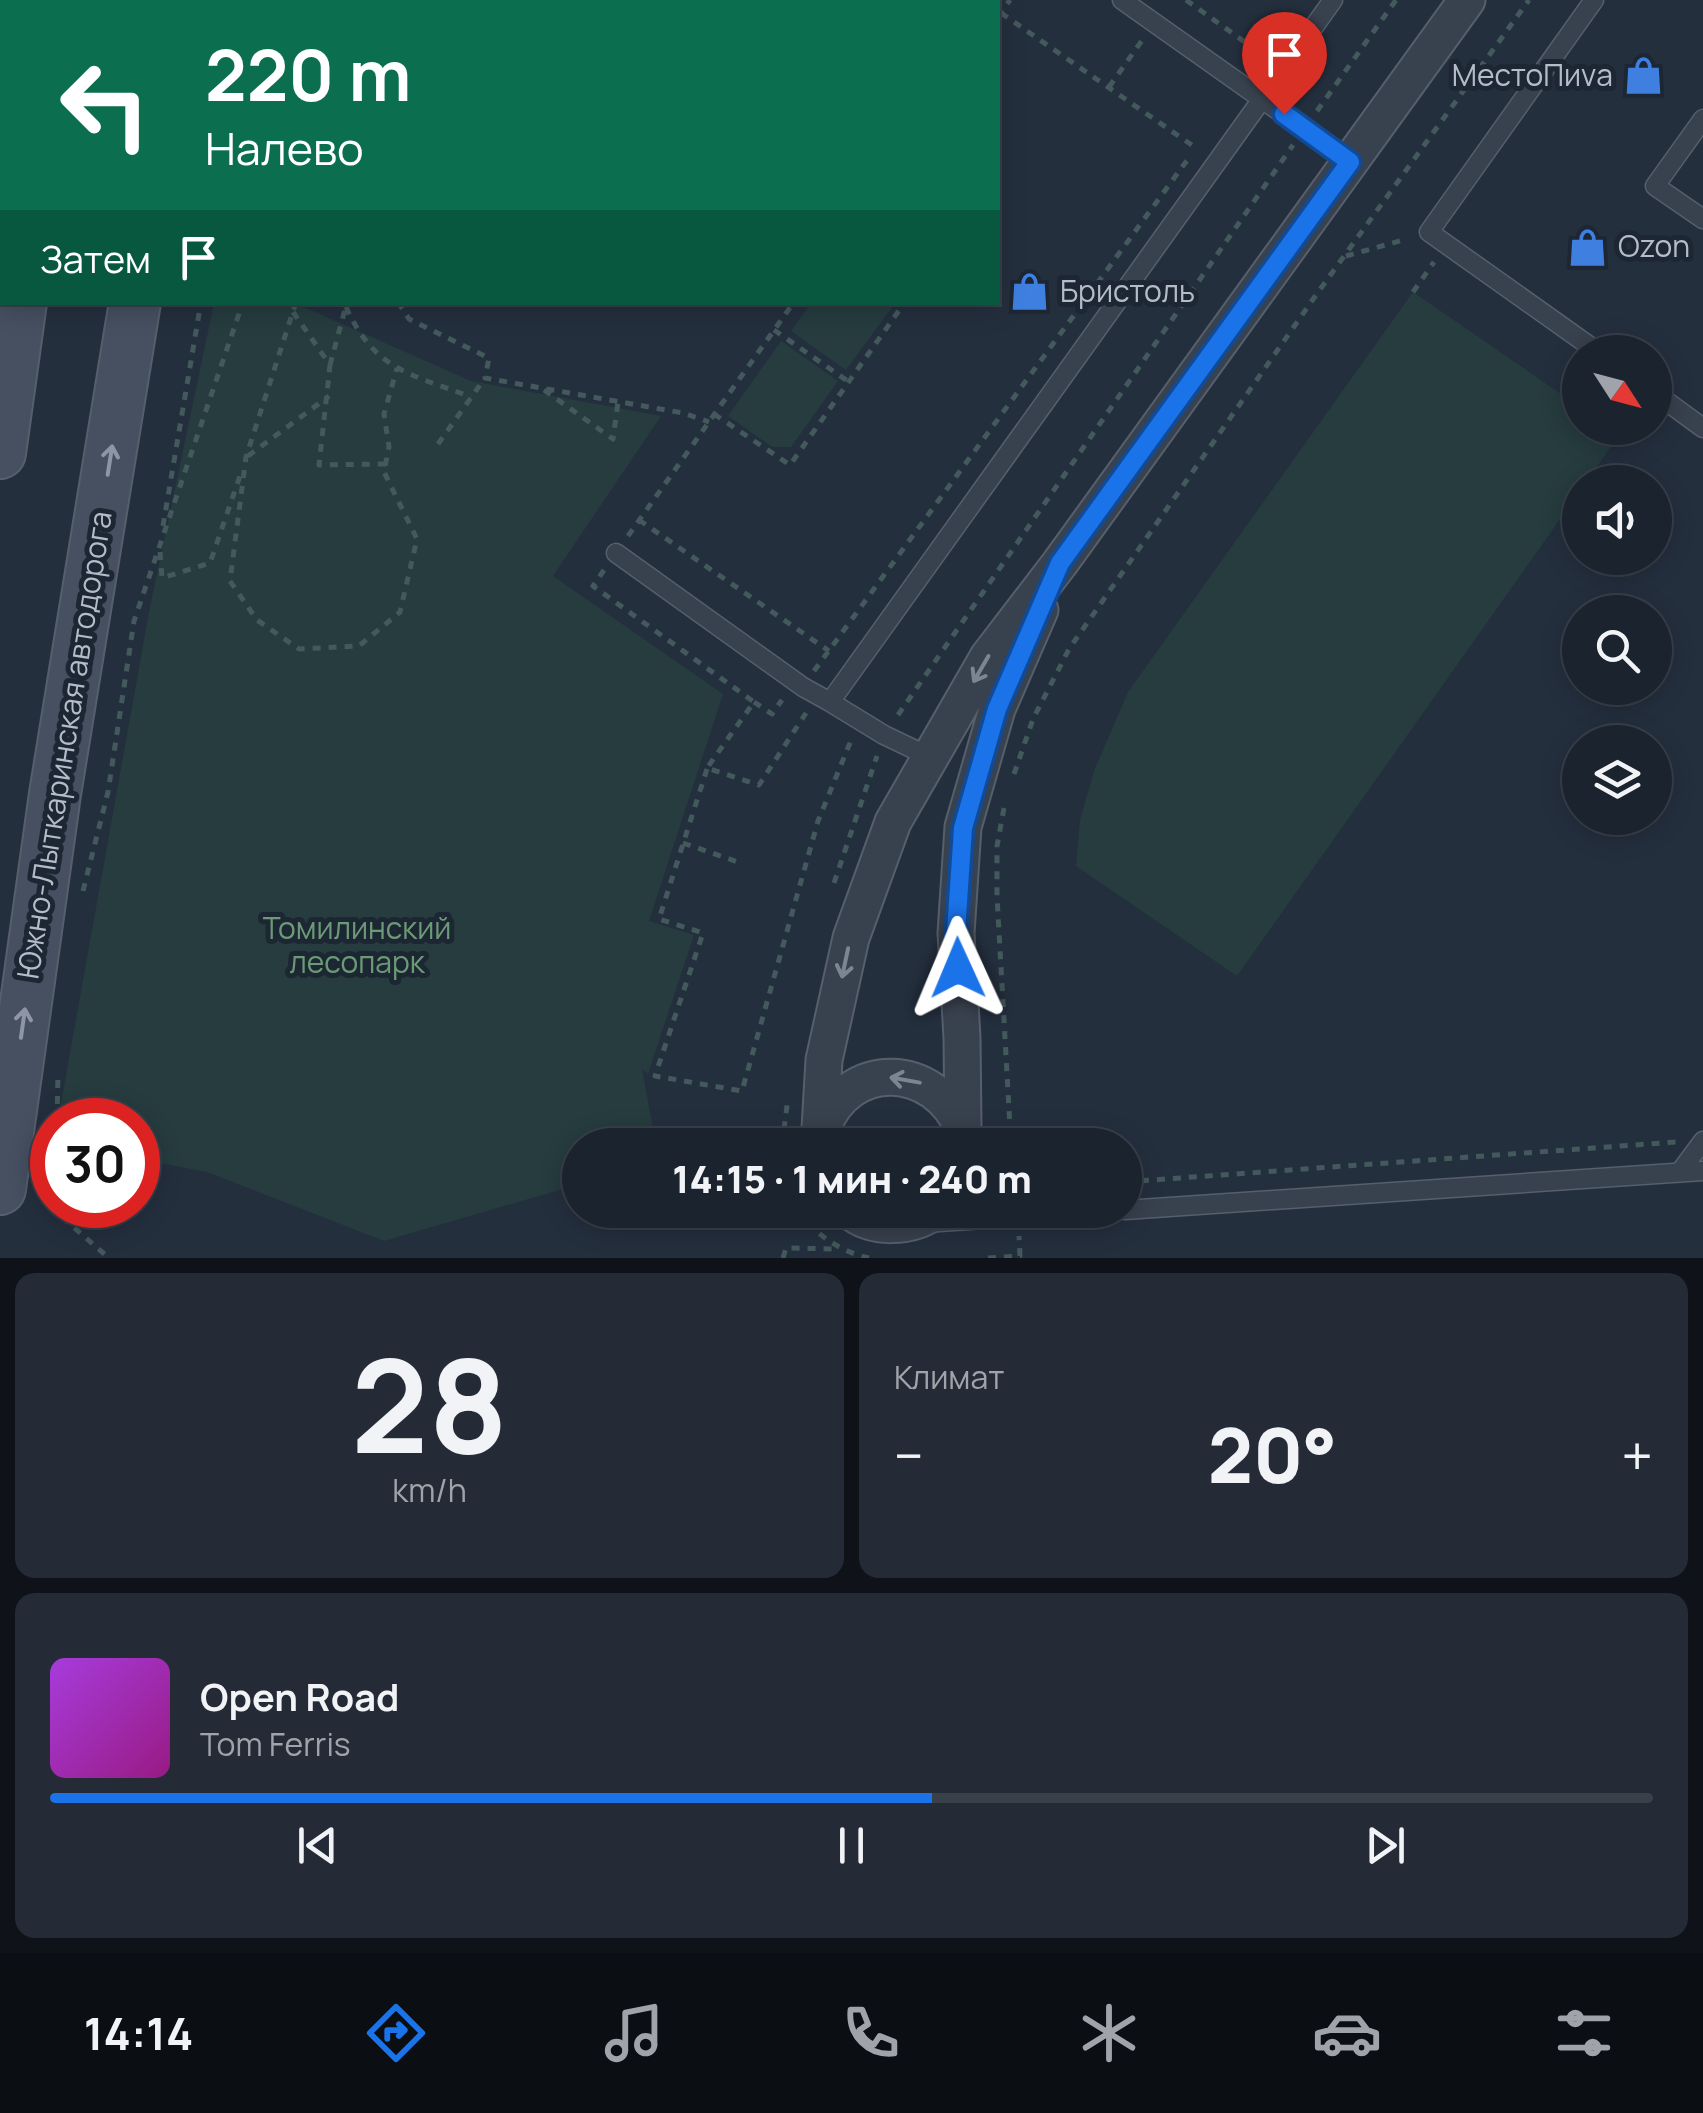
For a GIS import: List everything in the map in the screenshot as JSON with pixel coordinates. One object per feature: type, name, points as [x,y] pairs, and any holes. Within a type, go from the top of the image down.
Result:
[{"type":"main road","points":[[0,453],[21,305]]},
{"type":"main road","name":"Южно-Лыткаринская автодорога","points":[[0,1189],[54,794],[135,305]]},
{"type":"street","points":[[820,1128],[824,1060],[850,938],[893,822],[930,757],[988,658],[1467,0]]},
{"type":"street","points":[[964,1128],[956,932],[963,828],[997,709],[1060,563]]},
{"type":"street","points":[[822,1128],[836,1103],[852,1089],[872,1080],[893,1077],[914,1080],[934,1090],[950,1104],[960,1128]]},
{"type":"lane","points":[[1122,0],[1350,162]]},
{"type":"lane","points":[[830,702],[1334,0]]},
{"type":"lane","points":[[1574,335],[1430,232],[1594,0]]},
{"type":"lane","points":[[1703,119],[1656,186],[1703,220]]},
{"type":"lane","points":[[1672,405],[1703,428]]},
{"type":"lane","points":[[616,553],[799,684],[858,721],[930,757]]},
{"type":"lane","points":[[1680,1172],[1694,1141]]},
{"type":"lane","points":[[1142,1209],[1703,1171]]},
{"type":"path","points":[[1186,0],[1263,55]]},
{"type":"path","points":[[1014,774],[1033,719],[1068,649],[1528,0]]},
{"type":"path","points":[[792,305],[592,586],[772,714],[829,651],[1196,148],[1000,16]]},
{"type":"path","points":[[1108,88],[1154,23]]},
{"type":"path","points":[[1344,257],[1430,232]]},
{"type":"path","points":[[1413,292],[1446,244]]},
{"type":"path","points":[[200,305],[160,546],[162,578],[210,562],[295,305]]},
{"type":"path","points":[[79,908],[108,792],[134,621],[242,305]]},
{"type":"path","points":[[346,305],[358,335],[370,349],[397,368],[471,397]]},
{"type":"path","points":[[346,305],[330,365],[319,464],[386,464]]},
{"type":"path","points":[[400,305],[409,318],[490,358],[485,378],[438,444]]},
{"type":"path","points":[[714,414],[790,465],[903,305]]},
{"type":"path","points":[[292,312],[330,365]]},
{"type":"path","points":[[774,330],[849,382]]},
{"type":"path","points":[[1604,331],[1610,335]]},
{"type":"path","points":[[329,396],[246,457],[230,581],[257,620],[300,649],[358,646],[400,612],[417,539],[384,472],[389,447],[384,414],[397,368]]},
{"type":"path","points":[[485,378],[683,413],[709,422]]},
{"type":"path","points":[[541,388],[613,439],[618,402]]},
{"type":"path","points":[[639,520],[829,651]]},
{"type":"path","points":[[707,768],[759,785],[806,713],[799,684]]},
{"type":"path","points":[[754,702],[707,768],[659,919],[704,933],[655,1076],[742,1091],[818,821],[858,721]]},
{"type":"path","points":[[1007,792],[997,846],[997,896],[1010,1128]]},
{"type":"path","points":[[683,844],[738,862]]},
{"type":"path","points":[[57,1098],[58,1062]]},
{"type":"path","points":[[1142,1181],[1694,1141]]},
{"type":"path","points":[[75,1228],[109,1258]]},
{"type":"path","points":[[783,1258],[786,1248],[842,1248]]},
{"type":"green space","points":[[1413,292],[1562,395],[1562,445],[1612,445],[1598,465],[1562,465],[1562,516],[1237,976],[1076,866],[1080,820],[1094,771],[1128,692]]},
{"type":"green space","name":"Томилинский лесопарк","points":[[214,305],[303,305],[471,381],[661,416],[553,576],[723,694],[649,921],[694,935],[648,1074],[642,1069],[653,1128],[562,1128],[562,1189],[384,1241],[207,1172],[160,1163],[160,1098],[62,1098],[149,612]]},
{"type":"green space","points":[[809,305],[894,305],[846,370],[791,331]]},
{"type":"green space","points":[[781,341],[838,381],[791,447],[772,447],[728,416]]},
{"type":"place","name":"МестоПиvа","points":[[1643,76]]},
{"type":"place","name":"Ozon","points":[[1588,247]]},
{"type":"place","name":"Бристоль","points":[[1030,292]]},
{"type":"route","points":[[958,968],[956,932],[963,828],[997,709],[1060,563],[1350,162],[1284,114]]}]
